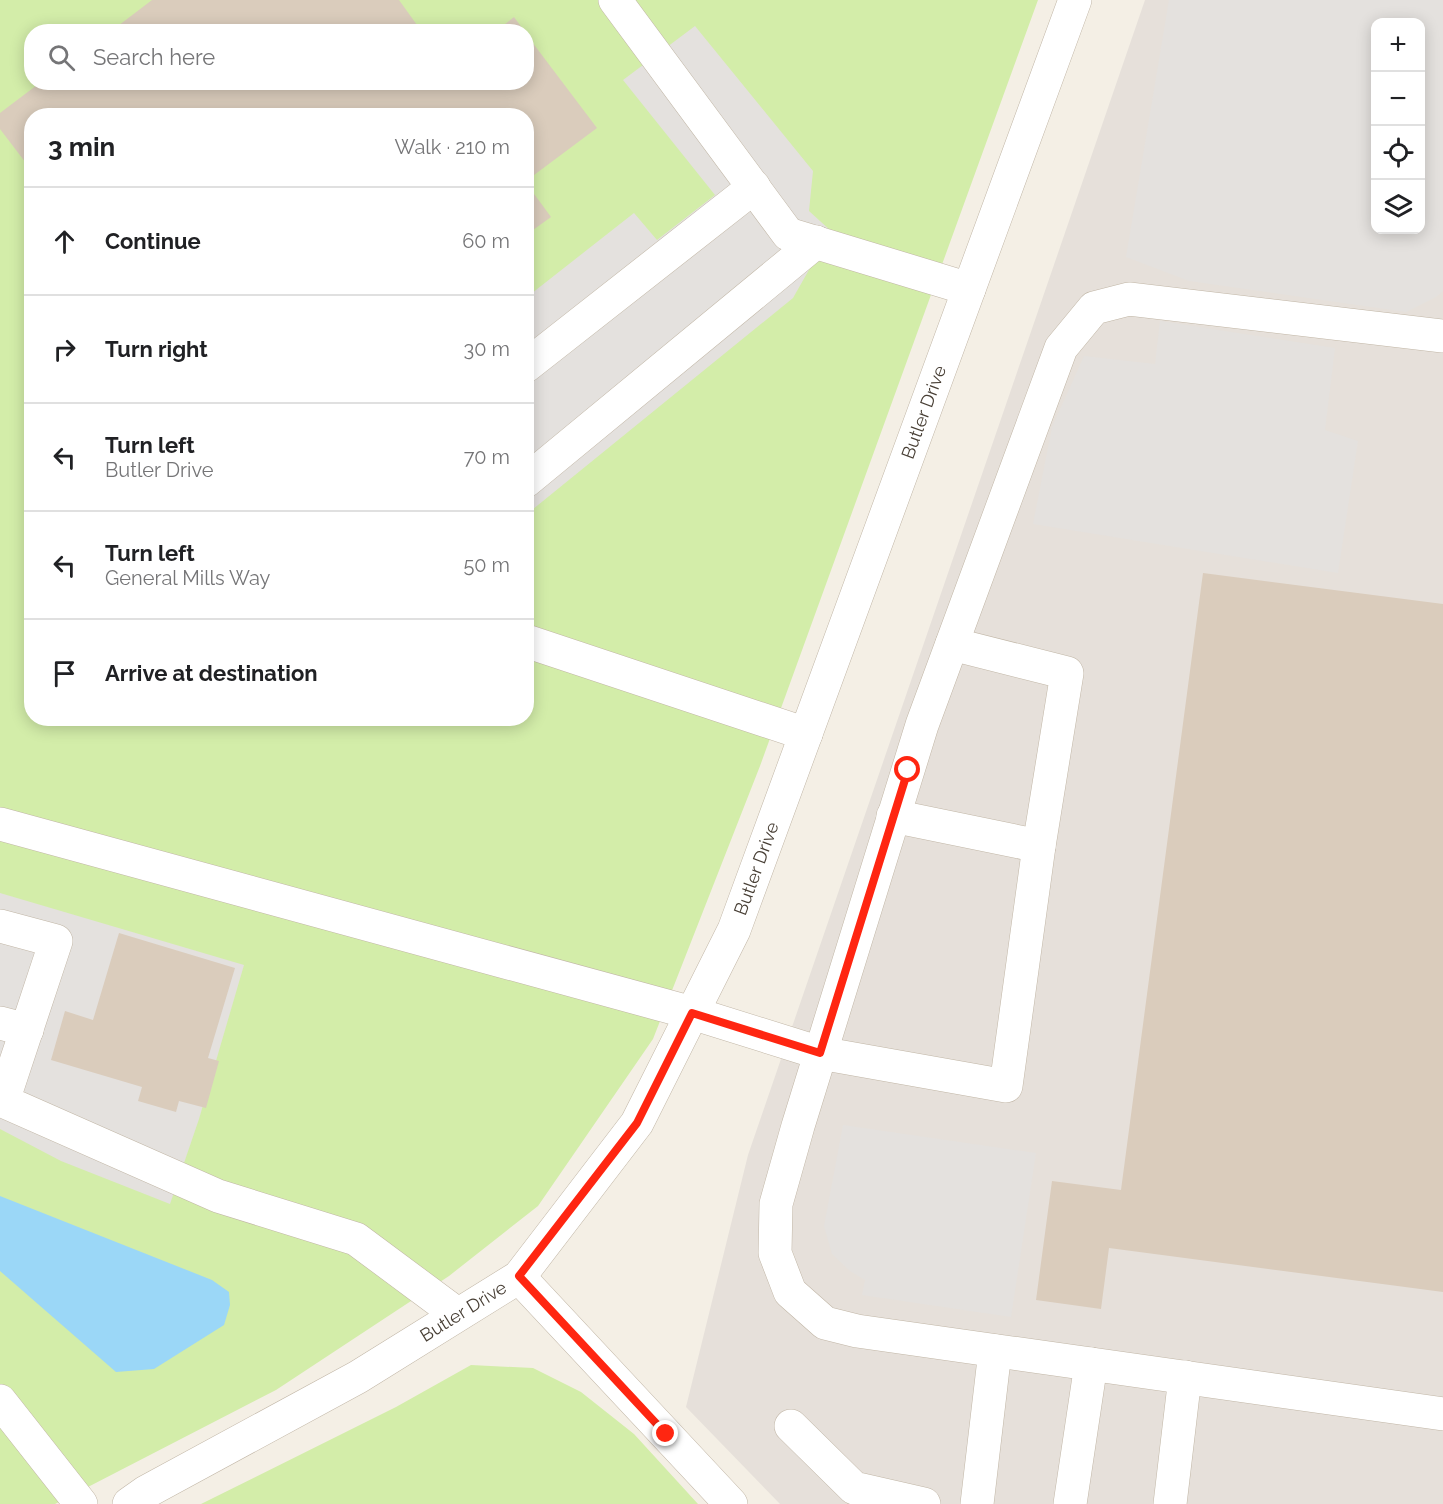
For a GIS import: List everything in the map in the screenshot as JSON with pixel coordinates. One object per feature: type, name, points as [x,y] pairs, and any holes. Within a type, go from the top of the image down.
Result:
[{"type":"street","points":[[615,0],[788,234],[969,289]]},
{"type":"street","name":"Butler Drive","points":[[129,1504],[146,1492],[358,1377],[519,1276],[637,1123],[734,930],[1075,0]]},
{"type":"street","points":[[534,360],[754,187]]},
{"type":"street","points":[[534,474],[816,242]]},
{"type":"street","points":[[1443,336],[1129,299],[1094,308],[1062,348],[922,725],[893,816],[776,1204],[775,1253],[790,1293],[825,1323],[857,1332],[1443,1414]]},
{"type":"street","points":[[534,644],[806,734]]},
{"type":"street","points":[[0,824],[692,1013],[820,1053],[1006,1086],[1039,846],[1067,673],[952,644]]},
{"type":"street","points":[[893,816],[1039,846]]},
{"type":"street","points":[[0,926],[56,941],[13,1027],[3,1101],[218,1196],[356,1239],[458,1314]]},
{"type":"street","points":[[519,1276],[732,1504]]},
{"type":"street","points":[[977,1504],[995,1351]]},
{"type":"street","points":[[1070,1504],[1091,1364]]},
{"type":"street","points":[[1170,1504],[1185,1377]]},
{"type":"street","points":[[0,1401],[81,1504]]},
{"type":"street","points":[[791,1426],[854,1488],[924,1504]]},
{"type":"shaded area","points":[[1145,0],[1443,0],[1443,1504],[780,1504],[686,1407],[748,1155]]},
{"type":"shaded area","points":[[1169,0],[1443,0],[1443,291],[1406,312],[1189,281],[1126,257]]},
{"type":"shaded area","points":[[695,26],[813,171],[809,211],[831,231],[793,298],[534,508],[534,292],[634,213],[657,240],[715,195],[623,80]]},
{"type":"shaded area","points":[[1160,321],[1335,348],[1325,430],[1358,441],[1338,573],[1033,524],[1052,427],[1084,356],[1155,364]]},
{"type":"shaded area","points":[[0,893],[244,965],[199,1119],[170,1204],[61,1161],[0,1129]]},
{"type":"shaded area","points":[[843,1125],[1036,1153],[1011,1317],[862,1295],[865,1280],[850,1271],[832,1254],[824,1226]]},
{"type":"green space","points":[[0,0],[1038,0],[760,766],[653,1039],[538,1206],[449,1276],[276,1390],[55,1504],[0,1504]]},
{"type":"green space","points":[[471,1365],[533,1368],[581,1392],[634,1434],[698,1504],[201,1504],[396,1407]]},
{"type":"water","points":[[0,1196],[212,1280],[229,1292],[230,1305],[224,1325],[154,1369],[116,1372],[0,1271]]},
{"type":"building","points":[[152,0],[399,0],[416,24],[120,24]]},
{"type":"building","points":[[514,17],[519,24],[505,24]]},
{"type":"building","points":[[534,45],[597,128],[534,175],[534,108],[24,108],[24,160],[0,129],[0,113],[30,90],[534,90]]},
{"type":"building","points":[[534,194],[551,217],[534,229]]},
{"type":"building","points":[[1203,573],[1443,604],[1443,1292],[1109,1248],[1101,1309],[1036,1300],[1052,1181],[1121,1190]]},
{"type":"building","points":[[119,933],[235,968],[208,1058],[219,1061],[206,1108],[179,1101],[176,1112],[138,1101],[142,1087],[51,1060],[65,1011],[93,1020]]},
{"type":"route","points":[[666,1434],[519,1276],[637,1123],[692,1013],[820,1053],[908,770]]}]
